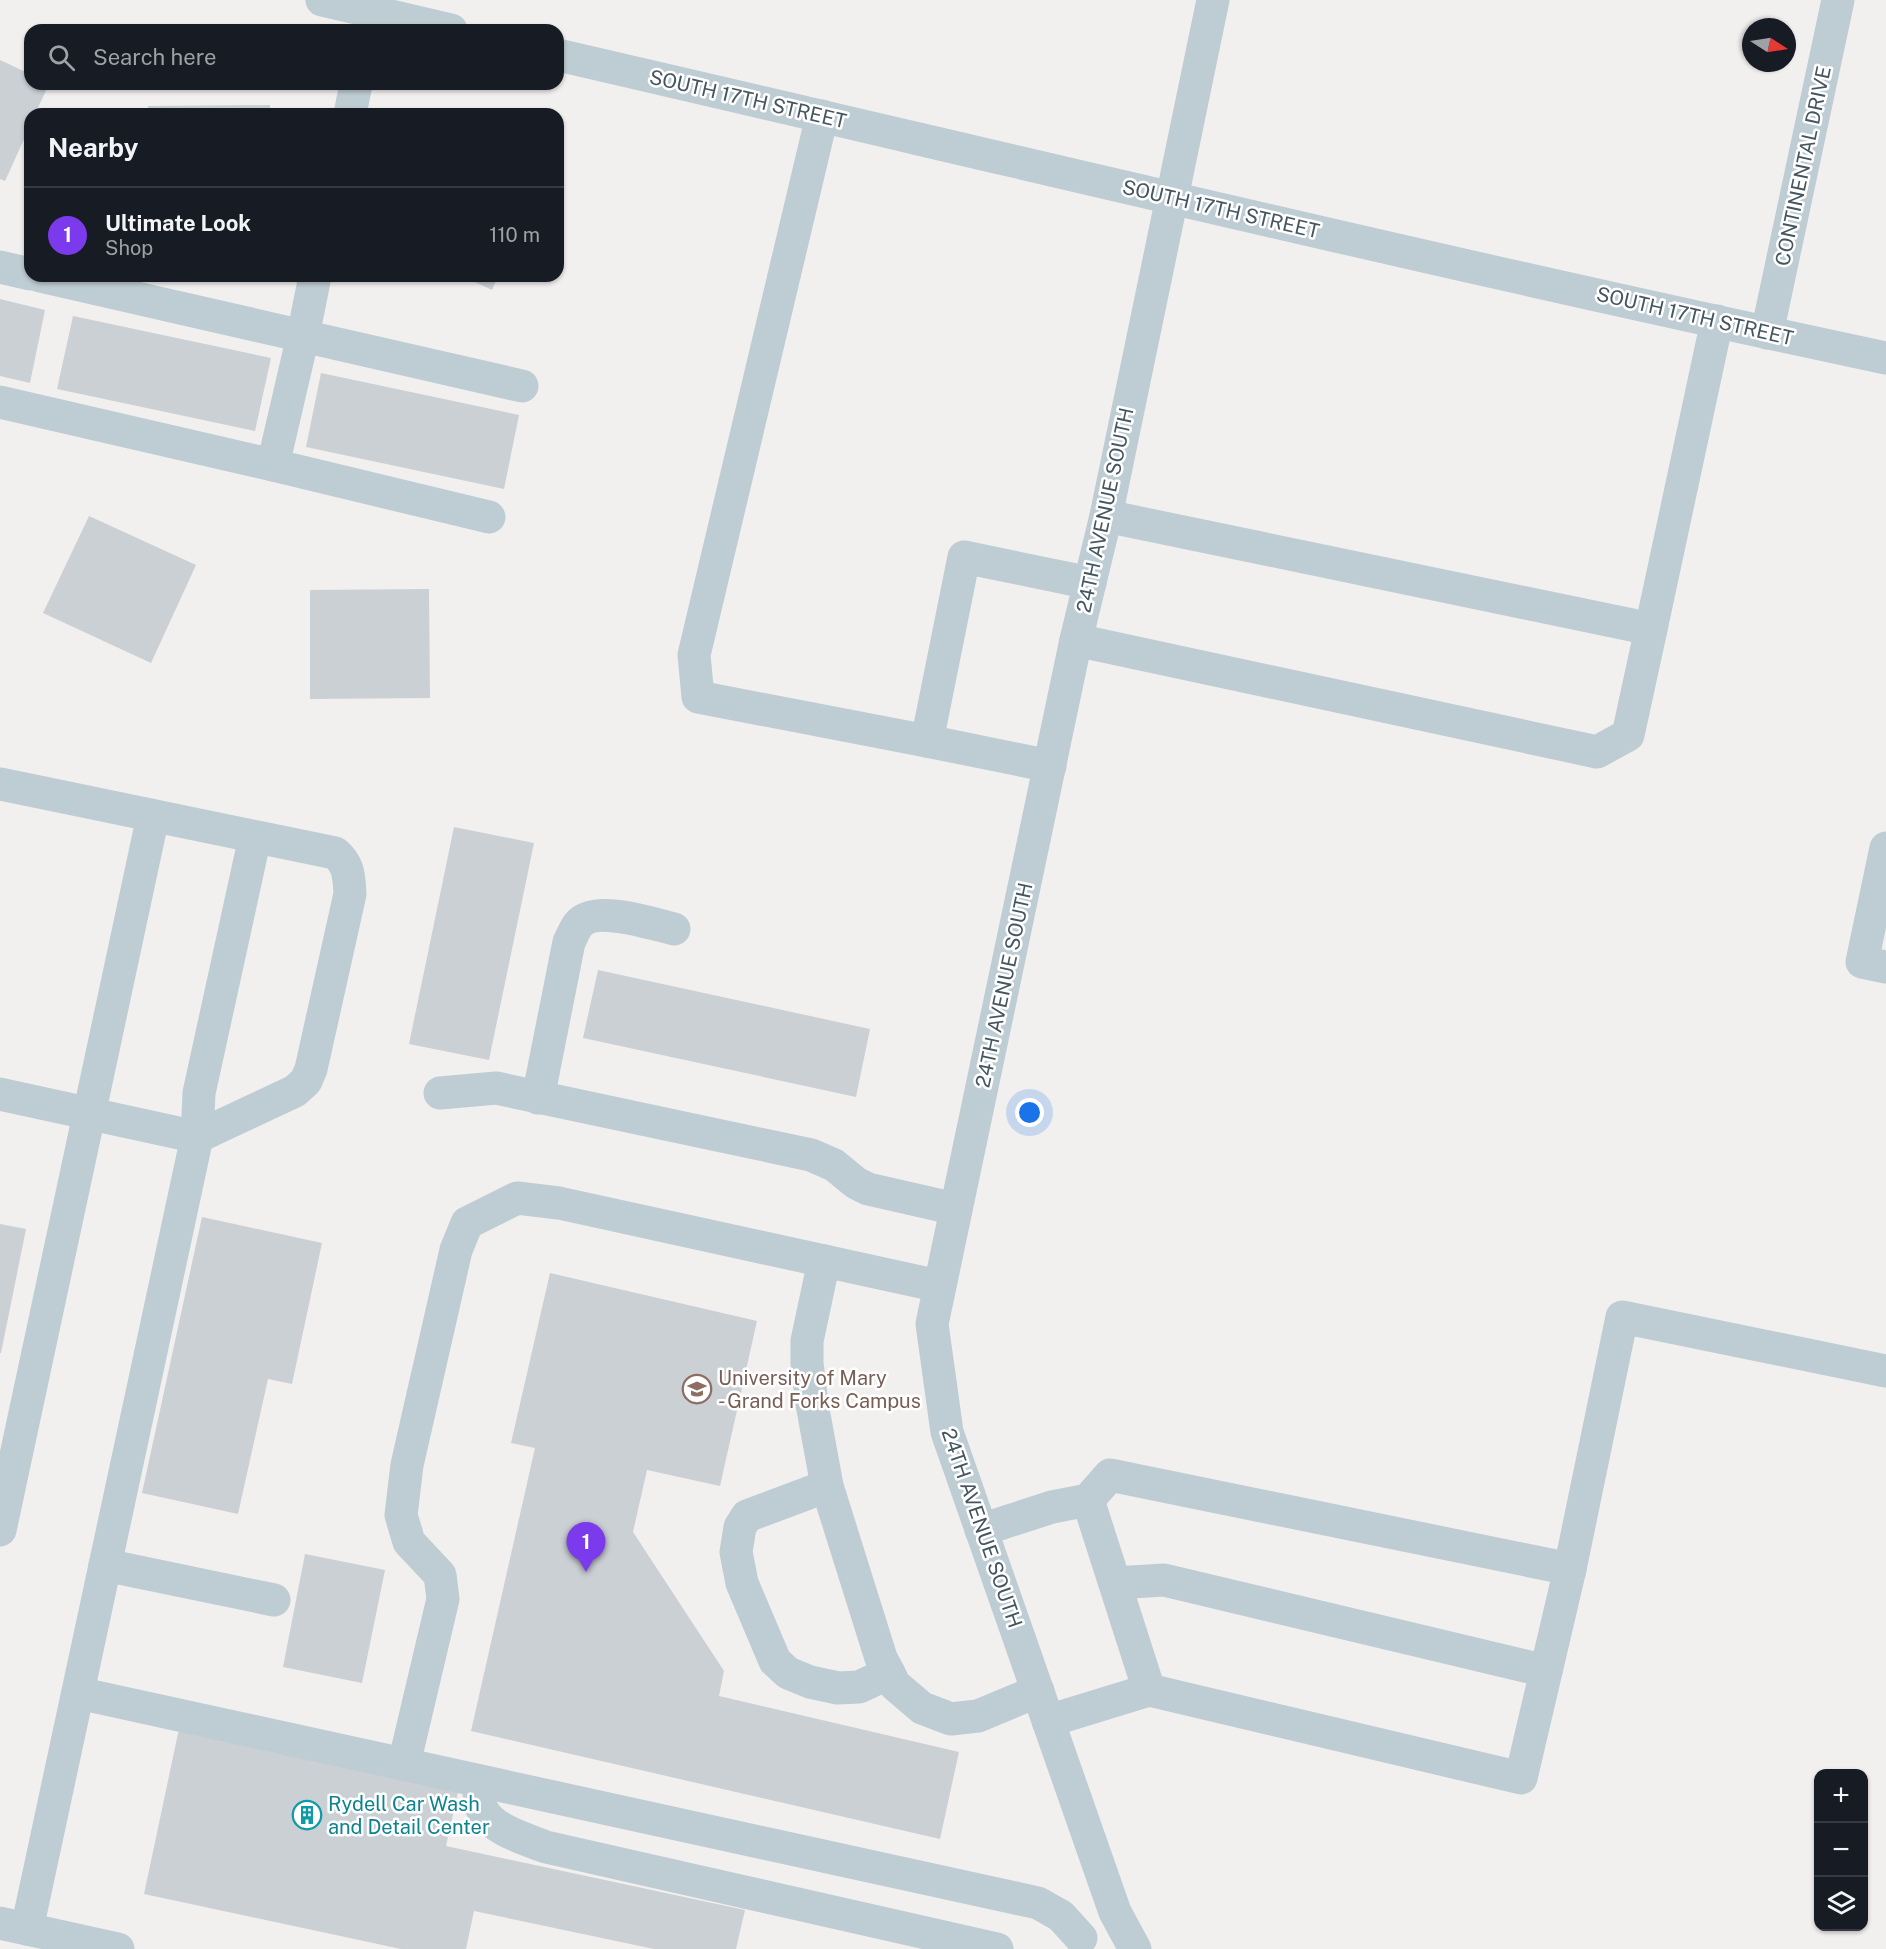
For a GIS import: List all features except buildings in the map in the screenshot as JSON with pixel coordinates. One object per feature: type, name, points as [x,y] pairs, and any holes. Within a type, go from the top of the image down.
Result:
[{"type":"street","points":[[321,0],[427,24]]},
{"type":"street","name":"24TH AVENUE SOUTH","points":[[1136,1949],[1115,1912],[947,1432],[932,1324],[1076,640],[1106,516],[1170,197],[1213,0]]},
{"type":"street","name":"CONTINENTAL DRIVE","points":[[1767,333],[1838,0]]},
{"type":"street","name":"SOUTH 17TH STREET","points":[[564,56],[1170,197],[1886,358]]},
{"type":"street","points":[[351,108],[355,90]]},
{"type":"street","points":[[822,116],[694,655],[698,696],[1050,766]]},
{"type":"street","points":[[0,267],[24,273]]},
{"type":"street","points":[[66,282],[522,386]]},
{"type":"street","points":[[273,465],[314,282]]},
{"type":"street","points":[[1076,640],[1597,752],[1628,735],[1717,321]]},
{"type":"street","points":[[0,402],[489,517]]},
{"type":"street","points":[[1106,516],[1651,629]]},
{"type":"street","points":[[927,741],[964,557],[1090,583]]},
{"type":"street","points":[[0,784],[335,853],[343,860],[349,872],[350,894],[311,1069],[306,1081],[295,1091],[196,1137],[0,1094]]},
{"type":"street","points":[[0,1530],[153,816]]},
{"type":"street","points":[[118,1949],[14,1926],[78,1693],[196,1137],[200,1094],[255,837]]},
{"type":"street","points":[[1874,965],[1886,848]]},
{"type":"street","points":[[538,1098],[569,942],[579,923],[593,917],[609,915],[675,929]]},
{"type":"street","points":[[440,1093],[496,1088],[811,1155],[834,1165],[856,1183],[868,1189],[956,1209]]},
{"type":"street","points":[[404,1764],[443,1599],[440,1575],[409,1542],[401,1515],[406,1475],[456,1250],[467,1223],[517,1198],[559,1203],[939,1286]]},
{"type":"street","points":[[824,1261],[807,1341],[807,1363],[827,1486],[881,1659],[896,1685],[922,1708],[951,1719],[1149,1690],[1521,1778],[1570,1569],[1622,1317],[1886,1371]]},
{"type":"street","points":[[981,1530],[1052,1507],[1088,1500],[1110,1475],[1570,1569]]},
{"type":"street","points":[[827,1486],[747,1516],[740,1527],[736,1552],[742,1583],[775,1661],[788,1672],[810,1682],[838,1688],[859,1687],[888,1672]]},
{"type":"street","points":[[1088,1500],[1149,1690]]},
{"type":"street","points":[[105,1564],[274,1600]]},
{"type":"street","points":[[1115,1583],[1164,1580],[1546,1671]]},
{"type":"street","points":[[78,1693],[1038,1903],[1061,1916],[1077,1943],[1115,1912]]},
{"type":"street","points":[[479,1781],[479,1796],[483,1810],[504,1831],[546,1847],[997,1949]]},
{"type":"place","name":"University of Mary - Grand Forks Campus","points":[[697,1389]]},
{"type":"place","name":"Ultimate Look","points":[[586,1572]]},
{"type":"place","name":"Rydell Car Wash and Detail Center","points":[[307,1815]]}]
